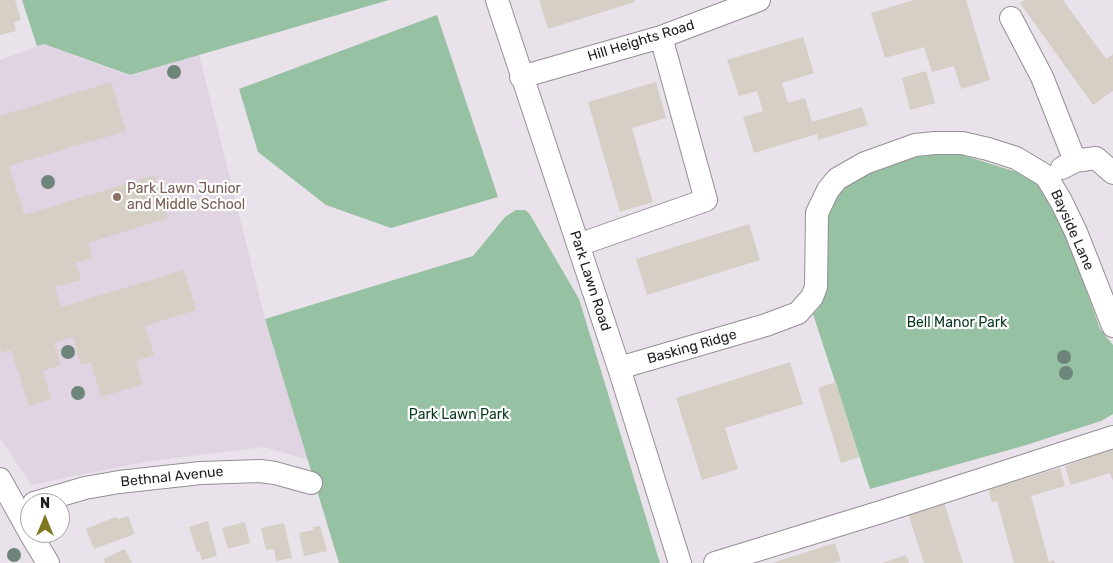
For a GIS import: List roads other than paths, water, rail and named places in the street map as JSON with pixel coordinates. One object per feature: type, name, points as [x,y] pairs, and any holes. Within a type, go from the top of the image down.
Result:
[{"type":"street","name":"Park Lawn Road","points":[[497,0],[619,368],[680,563]]},
{"type":"street","name":"Hill Heights Road","points":[[521,77],[661,37],[759,0]]},
{"type":"street","points":[[1011,18],[1042,77],[1075,160]]},
{"type":"street","points":[[578,245],[706,200],[661,37]]},
{"type":"street","name":"Bayside Lane","points":[[766,325],[798,313],[812,298],[817,272],[817,213],[828,190],[837,179],[850,171],[915,145],[948,142],[974,146],[1016,158],[1046,176],[1076,232],[1113,326]]},
{"type":"street","points":[[1046,176],[1075,160],[1096,158],[1113,173]]},
{"type":"street","name":"Basking Ridge","points":[[619,368],[766,325]]},
{"type":"street","points":[[715,563],[884,511],[1113,436]]},
{"type":"street","name":"Bethnal Avenue","points":[[70,494],[110,483],[201,473],[260,471],[311,483]]},
{"type":"street","points":[[0,478],[20,508]]},
{"type":"street","points":[[36,543],[48,563]]},
{"type":"place","name":"Park Lawn Junior and Middle School","points":[[117,197]]},
{"type":"park label","name":"Bell Manor Park","points":[[957,323]]},
{"type":"park label","name":"Park Lawn Park","points":[[459,415]]}]
